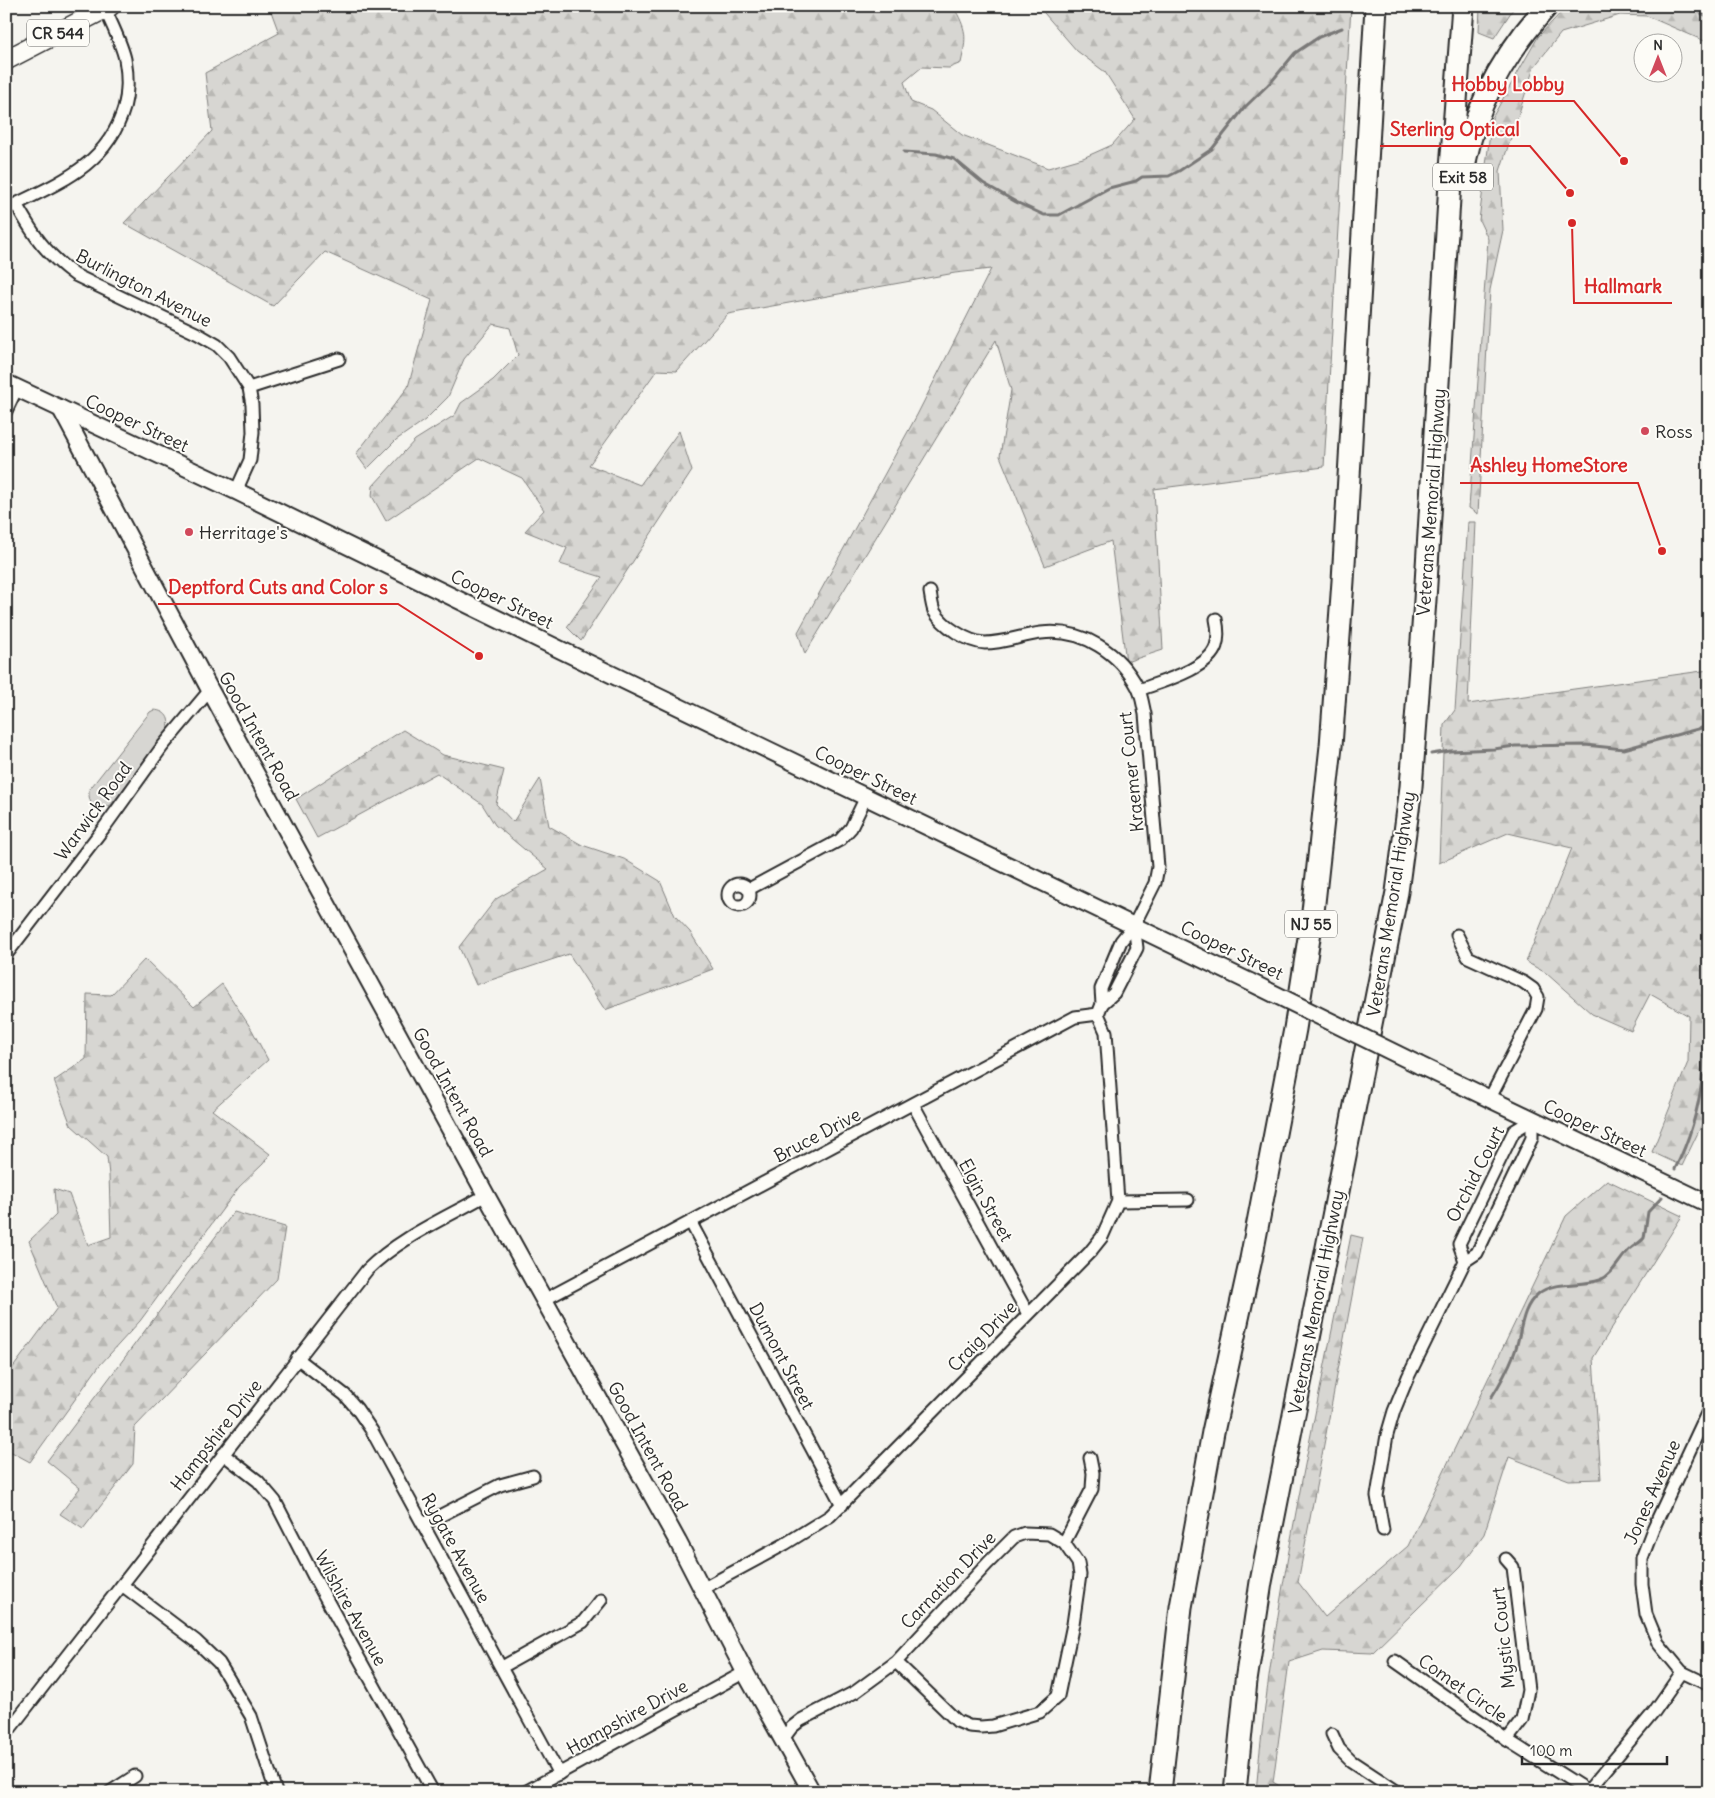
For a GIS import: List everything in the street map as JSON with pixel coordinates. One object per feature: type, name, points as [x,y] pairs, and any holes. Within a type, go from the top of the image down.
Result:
[{"type":"highway","name":"NJ 55","points":[[1160,1792],[1181,1607],[1213,1432],[1251,1259],[1295,1029],[1313,912],[1331,746],[1342,590],[1376,6]]},
{"type":"highway","name":"Veterans Memorial Highway","points":[[1235,1792],[1246,1681],[1261,1582],[1397,892],[1410,787],[1426,600],[1450,182],[1463,6]]},
{"type":"highway","name":"Exit 58","points":[[1440,370],[1448,318],[1464,168],[1474,123],[1497,74],[1512,49],[1547,6]]},
{"type":"main road","name":"CR 544","points":[[6,60],[108,8]]},
{"type":"main road","name":"Cooper Street","points":[[12,385],[236,491],[1134,925],[1419,1066],[1490,1098],[1532,1120],[1709,1204]]},
{"type":"main road","name":"Good Intent Road","points":[[61,409],[210,690],[678,1542],[745,1672],[812,1792]]},
{"type":"street","points":[[11,207],[65,179],[91,162],[112,137],[126,98],[127,79],[125,60],[108,8]]},
{"type":"street","name":"Burlington Avenue","points":[[11,207],[49,254],[80,278],[198,334],[217,345],[229,358],[249,388],[252,405],[250,460],[236,491]]},
{"type":"street","points":[[249,388],[339,359]]},
{"type":"street","points":[[6,411],[12,385]]},
{"type":"street","name":"Kraemer Court","points":[[930,592],[934,610],[960,636],[984,643],[1042,633],[1059,632],[1078,636],[1093,642],[1118,659],[1139,690],[1145,714],[1158,867],[1155,883],[1134,925]]},
{"type":"street","points":[[1139,690],[1195,668],[1208,659],[1216,648],[1218,634],[1216,619]]},
{"type":"street","name":"Warwick Road","points":[[6,955],[106,826],[162,747],[210,690]]},
{"type":"street","points":[[748,889],[840,840],[851,828],[866,797]]},
{"type":"street","points":[[1100,1009],[1114,993],[1137,948],[1134,925]]},
{"type":"street","points":[[1100,1009],[1101,989],[1121,941],[1134,925]]},
{"type":"street","points":[[1457,935],[1468,957],[1523,982],[1533,989],[1538,997],[1536,1009],[1490,1098]]},
{"type":"street","name":"Bruce Drive","points":[[544,1300],[1075,1017],[1100,1009]]},
{"type":"street","name":"Craig Drive","points":[[702,1589],[785,1544],[830,1516],[1090,1252],[1102,1237],[1118,1201],[1106,1032],[1100,1009]]},
{"type":"street","name":"Elgin Street","points":[[913,1104],[1028,1314]]},
{"type":"street","name":"Orchid Court","points":[[1465,1261],[1459,1244],[1514,1131],[1532,1120]]},
{"type":"street","name":"Orchid Court","points":[[1383,1530],[1377,1496],[1387,1435],[1394,1411],[1408,1377],[1465,1261],[1476,1253],[1532,1138],[1532,1120]]},
{"type":"street","name":"Hampshire Drive","points":[[6,1734],[367,1270],[381,1256],[409,1238],[486,1195]]},
{"type":"street","points":[[1118,1201],[1188,1200]]},
{"type":"street","name":"Dumont Street","points":[[691,1223],[842,1505]]},
{"type":"street","name":"Rygate Avenue","points":[[297,1358],[344,1394],[372,1431],[559,1774]]},
{"type":"street","name":"Jones Avenue","points":[[1709,1409],[1653,1529],[1642,1558],[1642,1584],[1646,1614],[1658,1643],[1682,1672],[1709,1685]]},
{"type":"street","name":"Wilshire Avenue","points":[[223,1454],[258,1481],[275,1501],[313,1575],[433,1792]]},
{"type":"street","points":[[896,1662],[953,1717],[968,1726],[993,1726],[1040,1712],[1058,1696],[1062,1684],[1080,1588],[1078,1564],[1064,1543],[1092,1489],[1093,1473],[1090,1458]]},
{"type":"street","points":[[424,1524],[500,1485],[533,1476]]},
{"type":"street","name":"Carnation Drive","points":[[783,1739],[792,1727],[801,1720],[855,1692],[896,1662],[988,1563],[1014,1538],[1025,1533],[1043,1533],[1049,1534],[1064,1543]]},
{"type":"street","name":"Mystic Court","points":[[1506,1559],[1514,1567],[1528,1690],[1522,1720],[1507,1740]]},
{"type":"street","points":[[122,1585],[196,1641],[219,1663],[251,1716],[276,1792]]},
{"type":"street","points":[[502,1667],[583,1622],[601,1600]]},
{"type":"street","name":"Comet Circle","points":[[1395,1661],[1507,1740],[1587,1791]]},
{"type":"street","name":"Hampshire Drive","points":[[526,1792],[745,1672]]},
{"type":"street","points":[[1587,1791],[1654,1712],[1682,1672]]},
{"type":"street","points":[[1332,1734],[1339,1749],[1351,1761],[1398,1792]]},
{"type":"street","points":[[110,1792],[135,1776]]},
{"type":"green space","points":[[269,6],[953,6],[961,21],[965,39],[961,63],[949,68],[922,67],[904,82],[911,102],[931,110],[962,135],[1048,168],[1083,158],[1112,145],[1135,119],[1105,72],[1077,51],[1038,6],[1351,6],[1324,467],[1154,489],[1163,650],[1126,662],[1111,541],[1045,566],[1000,456],[1011,390],[996,340],[805,654],[798,632],[917,415],[991,269],[955,273],[728,314],[677,371],[657,370],[589,465],[640,485],[679,431],[692,471],[581,641],[567,627],[602,577],[560,564],[567,548],[525,531],[544,510],[522,478],[479,458],[386,521],[372,496],[373,486],[415,440],[455,415],[461,403],[493,380],[518,355],[510,328],[493,324],[464,359],[448,397],[425,420],[396,440],[367,469],[356,454],[408,387],[432,300],[325,252],[273,306],[124,223],[212,131],[205,73],[279,33]]},
{"type":"green space","points":[[1480,6],[1515,6],[1494,38],[1479,32]]},
{"type":"green space","points":[[1567,6],[1709,6],[1709,43],[1647,16],[1620,15],[1561,33],[1534,67],[1500,171],[1503,230],[1490,290],[1478,514],[1469,508],[1488,239],[1479,220],[1492,118],[1538,37]]},
{"type":"green space","points":[[1468,522],[1476,522],[1468,704],[1709,670],[1709,1120],[1705,1118],[1682,1166],[1652,1152],[1688,1062],[1689,1016],[1650,994],[1631,1031],[1592,1014],[1546,973],[1526,962],[1572,848],[1508,833],[1439,863],[1444,725],[1455,710]]},
{"type":"green space","points":[[154,710],[163,712],[168,717],[169,724],[166,733],[111,805],[102,808],[94,806],[90,800],[89,790],[150,712]]},
{"type":"green space","points":[[403,730],[443,755],[504,770],[496,804],[513,822],[540,779],[549,826],[582,845],[624,859],[660,881],[675,916],[690,932],[713,969],[605,1010],[569,954],[476,985],[459,947],[496,899],[548,869],[495,825],[482,804],[437,773],[317,838],[296,799]]},
{"type":"green space","points":[[145,959],[194,1007],[222,984],[252,1030],[268,1060],[212,1110],[270,1154],[263,1164],[239,1187],[140,1321],[99,1366],[30,1462],[6,1449],[6,1377],[57,1308],[29,1241],[56,1215],[54,1189],[69,1194],[88,1245],[111,1237],[107,1157],[71,1125],[54,1081],[86,1059],[87,994],[111,995]]},
{"type":"green space","points":[[1607,1180],[1682,1216],[1593,1358],[1601,1479],[1569,1480],[1509,1457],[1484,1534],[1461,1566],[1372,1653],[1323,1651],[1289,1662],[1273,1782],[1289,1792],[1256,1792],[1263,1722],[1284,1582],[1309,1443],[1351,1235],[1363,1238],[1298,1582],[1325,1617],[1408,1546],[1566,1216]]},
{"type":"green space","points":[[234,1212],[285,1227],[277,1279],[135,1427],[133,1464],[83,1529],[60,1514],[80,1488],[47,1461]]},
{"type":"waterway","points":[[1687,6],[1709,17]]},
{"type":"waterway","points":[[904,152],[936,154],[954,159],[983,183],[1016,202],[1044,215],[1059,215],[1109,188],[1136,181],[1142,177],[1169,176],[1179,171],[1212,149],[1245,107],[1272,81],[1295,53],[1319,37],[1342,28]]},
{"type":"waterway","points":[[1431,754],[1515,746],[1585,745],[1624,749],[1709,726]]},
{"type":"waterway","points":[[1675,1169],[1689,1137],[1698,1103],[1702,1080],[1704,1044],[1709,1022]]},
{"type":"waterway","points":[[1491,1398],[1512,1360],[1522,1322],[1532,1300],[1544,1290],[1552,1287],[1593,1282],[1609,1274],[1625,1254],[1644,1238],[1648,1212],[1662,1197]]},
{"type":"place","name":"Hobby Lobby","points":[[1624,161]]},
{"type":"place","name":"Sterling Optical","points":[[1570,193]]},
{"type":"place","name":"Hallmark","points":[[1572,223]]},
{"type":"place","name":"Ross","points":[[1645,431]]},
{"type":"place","name":"Herritage's","points":[[189,532]]},
{"type":"place","name":"Ashley HomeStore","points":[[1662,551]]},
{"type":"place","name":"Deptford Cuts and Color s","points":[[479,656]]}]
